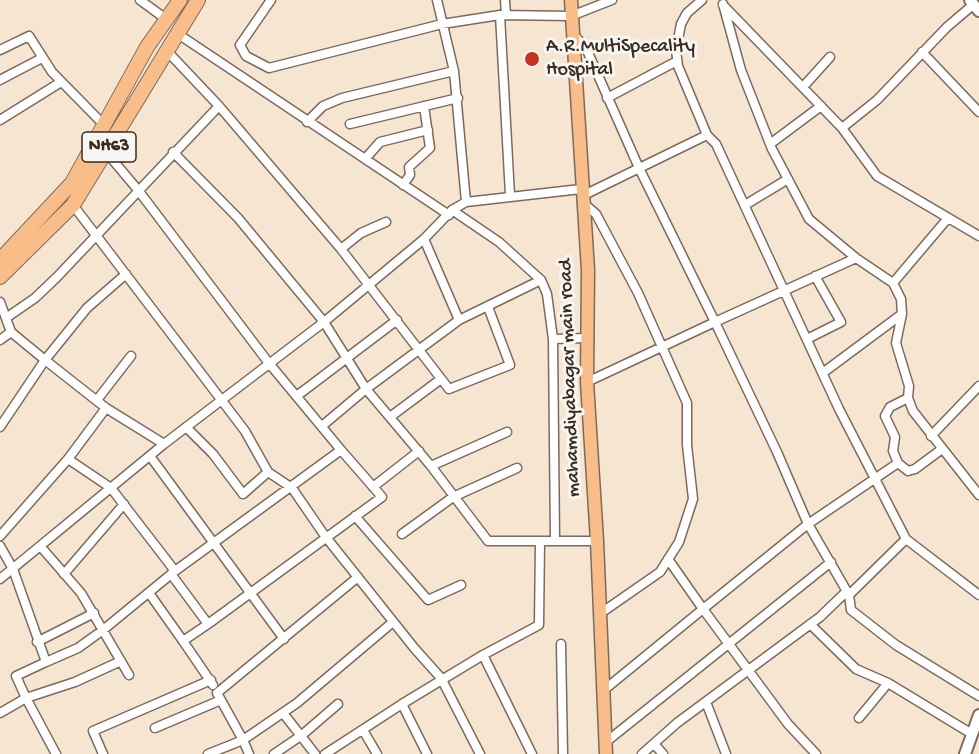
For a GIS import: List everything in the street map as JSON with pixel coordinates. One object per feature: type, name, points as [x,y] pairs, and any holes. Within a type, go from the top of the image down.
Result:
[{"type":"highway","name":"NH63","points":[[0,260],[72,183],[147,47],[180,0]]},
{"type":"highway","name":"NH63","points":[[0,277],[73,205],[198,0]]},
{"type":"main road","name":"mahamdiyabagar main road","points":[[571,0],[588,270],[587,382],[601,613],[606,748]]},
{"type":"street","points":[[140,0],[166,19]]},
{"type":"street","points":[[271,0],[240,41],[246,56],[269,68],[442,24],[503,15],[571,16],[612,0]]},
{"type":"street","points":[[437,0],[458,98],[466,202]]},
{"type":"street","points":[[505,0],[503,15],[510,195]]},
{"type":"street","points":[[702,0],[687,13],[678,30],[677,61],[707,135],[716,144],[824,372],[839,410],[906,539],[979,595]]},
{"type":"street","points":[[721,2],[842,128],[877,176],[979,236]]},
{"type":"street","points":[[721,2],[741,70],[770,144],[788,179],[809,219],[856,258],[893,283],[901,299],[902,314],[896,343],[909,386],[908,398],[913,411],[979,495]]},
{"type":"street","points":[[842,128],[876,100],[922,52],[974,5]]},
{"type":"street","points":[[178,34],[403,185],[500,242],[541,280],[547,294],[553,339],[555,541]]},
{"type":"street","points":[[573,34],[586,48],[639,168],[777,452],[808,524],[848,593],[851,610],[896,645],[979,696]]},
{"type":"street","points":[[0,50],[29,36],[42,58],[61,82],[105,126]]},
{"type":"street","points":[[167,51],[219,106],[341,249],[449,389],[510,366],[488,307]]},
{"type":"street","points":[[922,52],[979,112]]},
{"type":"street","points":[[803,87],[830,57]]},
{"type":"street","points":[[0,80],[42,58]]},
{"type":"street","points":[[607,98],[677,61]]},
{"type":"street","points":[[307,122],[323,106],[342,98],[454,71]]},
{"type":"street","points":[[0,120],[61,82]]},
{"type":"street","points":[[350,124],[458,98]]},
{"type":"street","points":[[6,318],[35,298],[98,235],[173,152],[219,106]]},
{"type":"street","points":[[403,185],[410,175],[409,167],[429,151],[424,106]]},
{"type":"street","points":[[770,144],[821,106]]},
{"type":"street","points":[[365,159],[380,142],[428,130]]},
{"type":"street","points":[[0,579],[42,548],[164,444],[370,285],[424,239],[450,213],[466,202],[510,195],[582,196],[707,135]]},
{"type":"street","points":[[106,152],[138,190],[268,362],[382,497],[325,536],[183,641]]},
{"type":"street","points":[[173,152],[238,218],[324,322],[366,389],[419,451],[488,541],[597,542]]},
{"type":"street","points":[[745,205],[788,179]]},
{"type":"street","points":[[582,196],[596,214],[638,293],[687,403],[687,445],[693,499],[679,542],[660,572],[601,613]]},
{"type":"street","points":[[73,205],[245,431],[268,472],[292,488],[325,536],[441,678],[480,754]]},
{"type":"street","points":[[893,283],[948,218]]},
{"type":"street","points":[[341,249],[361,233],[386,222]]},
{"type":"street","points":[[968,228],[979,223]]},
{"type":"street","points":[[424,239],[459,320]]},
{"type":"street","points":[[587,382],[783,289],[856,258]]},
{"type":"street","points":[[0,427],[45,360],[87,308],[126,274]]},
{"type":"street","points":[[807,339],[841,322],[815,276]]},
{"type":"street","points":[[322,426],[366,389],[459,320],[541,280]]},
{"type":"street","points":[[0,302],[11,332],[106,408],[164,444]]},
{"type":"street","points":[[824,372],[902,314]]},
{"type":"street","points":[[298,395],[345,357],[397,320]]},
{"type":"street","points":[[0,340],[11,332]]},
{"type":"street","points":[[553,339],[586,338]]},
{"type":"street","points":[[97,400],[132,356]]},
{"type":"street","points":[[390,417],[441,378]]},
{"type":"street","points":[[931,436],[979,386]]},
{"type":"street","points":[[908,398],[890,407],[885,416],[895,437],[893,451],[898,463],[908,471],[915,469],[942,449]]},
{"type":"street","points":[[0,536],[68,459],[106,408]]},
{"type":"street","points":[[186,427],[213,454],[243,494],[268,472]]},
{"type":"street","points":[[431,466],[507,432]]},
{"type":"street","points":[[56,754],[16,676],[78,648],[173,572],[292,488],[341,450]]},
{"type":"street","points":[[373,487],[419,451]]},
{"type":"street","points":[[150,456],[284,639]]},
{"type":"street","points":[[68,459],[111,488],[208,624]]},
{"type":"street","points":[[604,690],[808,524],[874,477],[898,463]]},
{"type":"street","points":[[402,534],[453,497],[518,468]]},
{"type":"street","points":[[64,574],[124,504]]},
{"type":"street","points":[[355,516],[428,600],[461,585]]},
{"type":"street","points":[[642,754],[655,745],[677,723],[810,624],[848,593],[906,539]]},
{"type":"street","points":[[326,754],[441,678],[539,625],[540,541]]},
{"type":"street","points":[[0,546],[13,569],[46,662]]},
{"type":"street","points":[[42,548],[94,614],[129,675]]},
{"type":"street","points":[[668,558],[788,724],[816,754]]},
{"type":"street","points":[[606,748],[831,562]]},
{"type":"street","points":[[154,728],[219,696],[358,577]]},
{"type":"street","points":[[149,593],[211,680],[249,754]]},
{"type":"street","points":[[37,642],[94,614]]},
{"type":"street","points":[[208,754],[243,740],[283,713],[393,621]]},
{"type":"street","points":[[810,624],[856,669],[888,683],[972,734]]},
{"type":"street","points":[[561,644],[563,754]]},
{"type":"street","points":[[483,655],[532,754]]},
{"type":"street","points":[[0,713],[26,699],[54,690],[121,661]]},
{"type":"street","points":[[103,754],[93,731],[211,680]]},
{"type":"street","points":[[859,718],[888,683]]},
{"type":"street","points":[[706,702],[726,754]]},
{"type":"street","points":[[274,754],[302,735],[338,704]]},
{"type":"street","points":[[402,704],[427,754]]},
{"type":"street","points":[[283,713],[315,754]]},
{"type":"street","points":[[965,754],[979,715]]},
{"type":"street","points":[[363,730],[377,754]]},
{"type":"street","points":[[655,745],[663,754]]},
{"type":"place","name":"A.R.MultiSpecality Hospital","points":[[532,59]]}]
